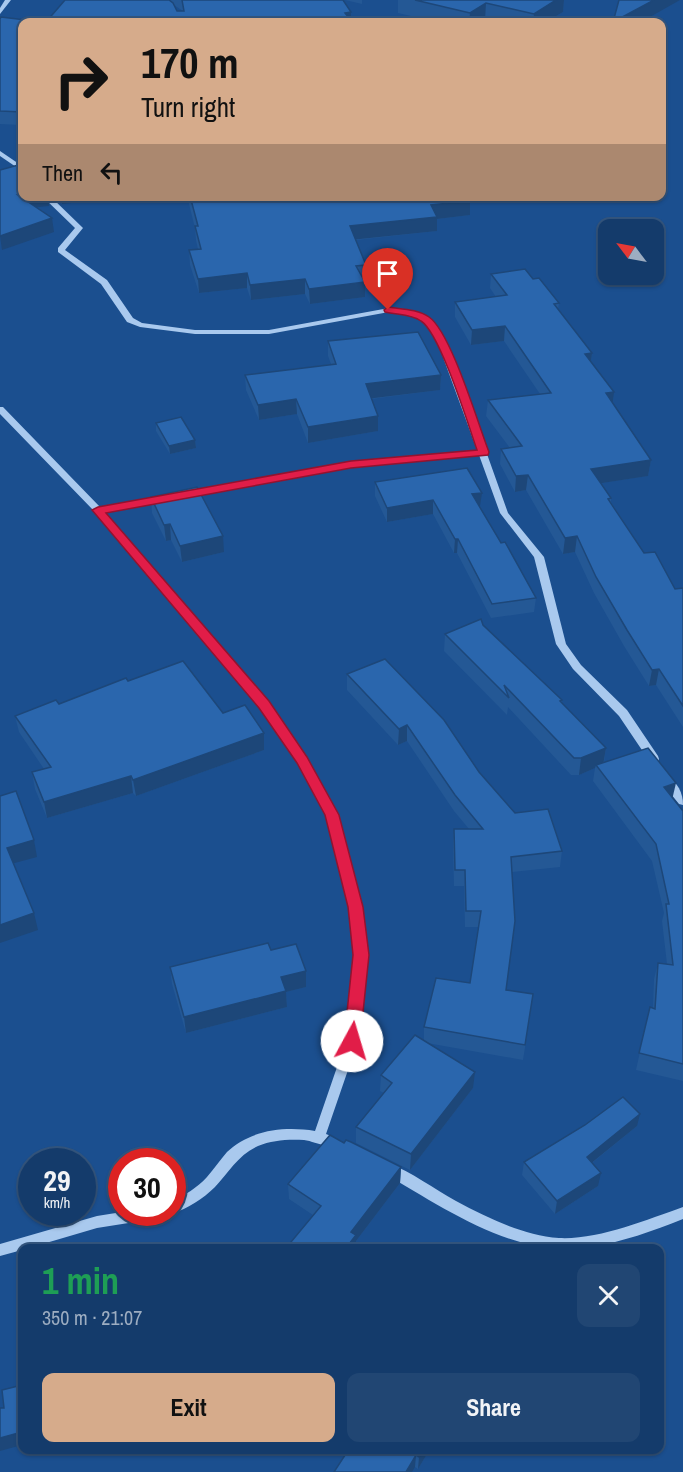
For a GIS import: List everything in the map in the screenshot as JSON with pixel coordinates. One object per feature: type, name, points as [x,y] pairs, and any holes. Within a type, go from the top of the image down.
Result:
[{"type":"street","points":[[0,12],[8,0]]},
{"type":"street","points":[[0,153],[18,166]]},
{"type":"street","points":[[50,201],[79,228],[61,250],[104,282],[130,320],[140,325],[195,332],[245,333],[269,332],[388,310],[410,313],[426,319],[440,338],[484,452],[504,513],[539,557],[561,644],[577,667],[623,713],[683,801]]},
{"type":"street","points":[[0,409],[98,510],[264,704],[302,760],[332,815],[356,907],[361,955],[352,1041],[319,1137]]},
{"type":"street","points":[[181,495],[351,465],[484,452]]},
{"type":"street","points":[[98,510],[169,498]]},
{"type":"street","points":[[186,1199],[207,1186],[236,1154],[250,1143],[282,1135],[319,1137],[336,1144]]},
{"type":"street","points":[[372,1161],[507,1232],[543,1241],[581,1243],[663,1221],[683,1213]]},
{"type":"street","points":[[21,1244],[108,1220]]},
{"type":"street","points":[[0,1250],[18,1245]]},
{"type":"building","points":[[65,0],[169,0],[177,11],[184,11],[182,0],[343,0],[351,12],[345,13],[349,18],[49,18]]},
{"type":"building","points":[[415,0],[556,0],[534,14],[486,3],[470,13]]},
{"type":"building","points":[[619,0],[654,0],[620,18],[614,18]]},
{"type":"building","points":[[1,17],[18,19],[18,112],[0,111]]},
{"type":"building","points":[[18,165],[18,201],[27,201],[52,218],[0,236],[0,170]]},
{"type":"building","points":[[191,201],[470,201],[431,205],[437,217],[350,226],[366,265],[356,266],[365,282],[309,289],[305,279],[250,285],[247,273],[198,279],[189,250],[201,249],[195,226],[198,226]]},
{"type":"building","points":[[525,269],[533,279],[539,278],[559,303],[554,304],[592,353],[585,354],[614,392],[606,393],[651,460],[591,469],[644,553],[655,552],[675,589],[683,588],[683,706],[659,669],[652,670],[627,630],[596,577],[577,536],[565,538],[528,475],[516,476],[501,449],[522,446],[488,400],[551,393],[505,326],[472,330],[455,302],[507,295],[491,274]]},
{"type":"building","points":[[418,332],[441,375],[366,384],[378,416],[308,427],[296,399],[258,405],[245,375],[336,364],[328,341]]},
{"type":"building","points":[[181,417],[195,440],[169,446],[156,423]]},
{"type":"building","points":[[467,468],[482,493],[472,494],[501,543],[505,542],[536,598],[492,604],[458,539],[455,539],[433,500],[387,508],[375,482]]},
{"type":"building","points":[[197,487],[223,536],[180,546],[170,524],[164,525],[151,497]]},
{"type":"building","points":[[481,619],[483,625],[562,700],[560,701],[606,748],[581,758],[574,758],[504,685],[509,698],[445,634]]},
{"type":"building","points":[[385,659],[444,720],[479,772],[515,813],[548,809],[562,851],[511,857],[515,921],[506,990],[533,994],[525,1045],[424,1027],[436,978],[470,983],[481,911],[466,911],[465,870],[455,870],[454,829],[483,829],[455,795],[407,725],[399,729],[347,674]]},
{"type":"building","points":[[183,661],[223,713],[245,705],[264,733],[133,780],[131,776],[44,802],[32,772],[51,767],[15,716],[56,700],[59,704],[126,678],[128,681]]},
{"type":"building","points":[[648,748],[676,783],[664,787],[683,811],[683,1064],[639,1053],[650,1007],[655,1009],[658,963],[673,965],[666,904],[669,904],[656,844],[596,765]]},
{"type":"building","points":[[16,791],[34,840],[7,848],[34,913],[0,925],[0,796]]},
{"type":"building","points":[[268,943],[271,950],[296,944],[306,971],[281,977],[286,991],[184,1017],[170,967]]},
{"type":"building","points":[[415,1035],[475,1072],[411,1154],[356,1127],[392,1083],[381,1075]]},
{"type":"building","points":[[623,1097],[640,1114],[587,1157],[601,1173],[557,1201],[524,1162],[585,1125]]},
{"type":"building","points":[[330,1135],[344,1143],[346,1140],[351,1142],[401,1167],[351,1232],[356,1235],[349,1244],[289,1244],[321,1206],[288,1184]]},
{"type":"building","points":[[18,1386],[18,1433],[0,1438],[0,1408],[4,1408],[2,1390]]},
{"type":"building","points":[[346,1454],[421,1454],[419,1457],[416,1455],[406,1472],[334,1472]]},
{"type":"route","points":[[352,1041],[361,955],[356,907],[332,815],[302,760],[264,704],[98,510],[351,465],[484,452],[440,338],[426,319],[410,313],[388,310]]}]
